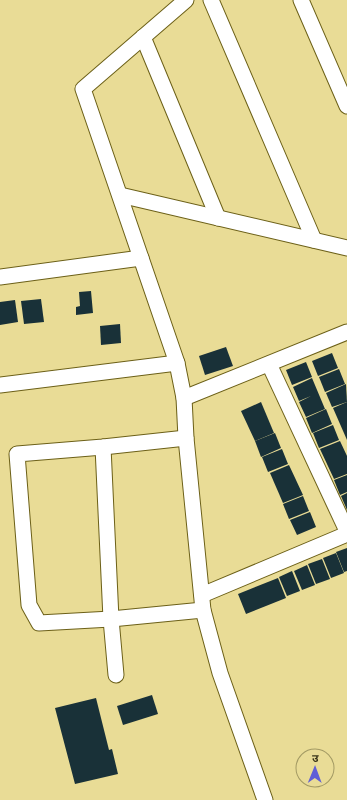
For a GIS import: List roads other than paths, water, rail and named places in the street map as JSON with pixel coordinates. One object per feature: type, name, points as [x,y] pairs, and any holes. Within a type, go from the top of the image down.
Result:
[{"type":"street","points":[[186,0],[83,89],[177,363],[184,398],[186,438],[203,602],[220,672],[265,800]]},
{"type":"street","points":[[210,0],[314,240]]},
{"type":"street","points":[[301,0],[344,89],[347,106]]},
{"type":"street","points":[[143,37],[218,218]]},
{"type":"street","points":[[120,195],[347,248]]},
{"type":"street","points":[[0,277],[141,258]]},
{"type":"street","points":[[184,398],[347,333]]},
{"type":"street","points":[[0,385],[177,363]]},
{"type":"street","points":[[186,438],[17,454],[29,605],[39,623],[111,619],[203,602],[347,533],[269,364]]},
{"type":"street","points":[[103,447],[111,619],[116,674]]}]
